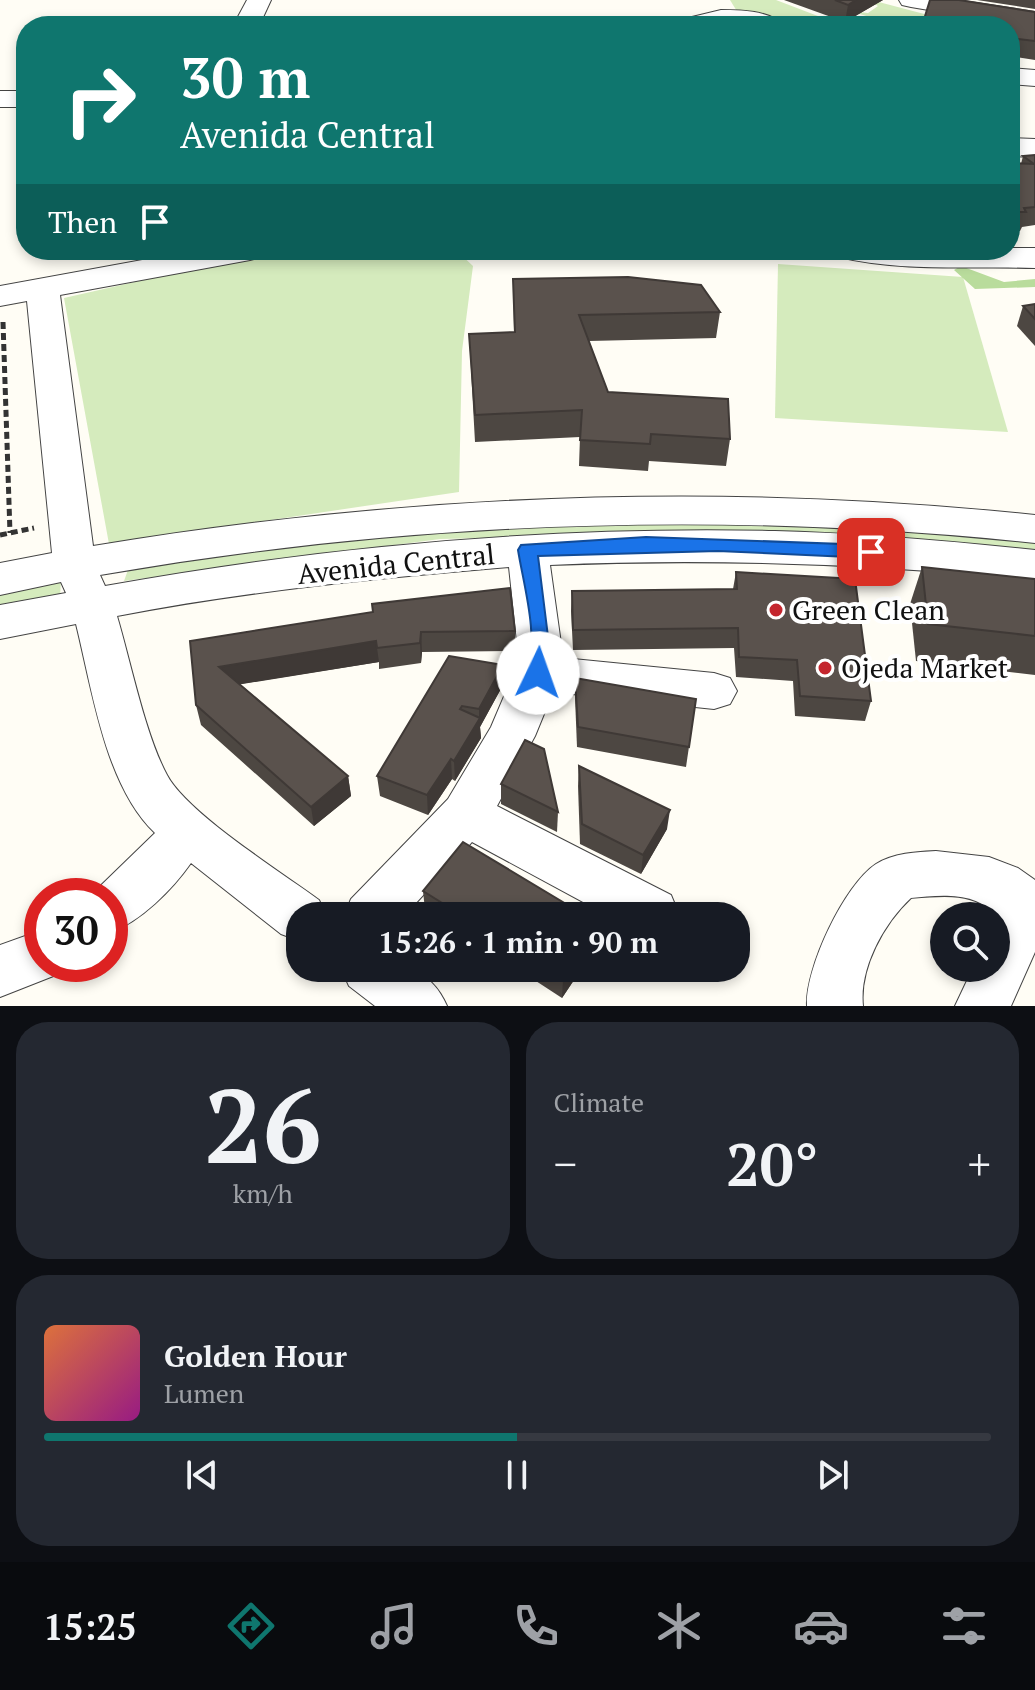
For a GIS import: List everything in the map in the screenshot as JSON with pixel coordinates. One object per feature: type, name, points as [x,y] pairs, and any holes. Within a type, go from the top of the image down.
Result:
[{"type":"street","points":[[911,0],[1010,16]]},
{"type":"street","points":[[715,9],[739,16]]},
{"type":"street","points":[[2,304],[42,289],[197,260]]},
{"type":"street","points":[[42,289],[74,563],[92,604],[141,774],[164,810],[286,906]]},
{"type":"street","name":"Avenida Central","points":[[0,579],[74,563],[193,544],[410,521],[635,508],[820,510],[1035,529]]},
{"type":"street","name":"Avenida Central","points":[[0,622],[92,604],[412,560],[527,550],[718,544],[829,548],[1035,565]]},
{"type":"street","points":[[383,902],[466,814],[511,736],[538,673],[541,661],[538,618],[527,550]]},
{"type":"street","points":[[538,673],[714,691]]},
{"type":"street","points":[[466,814],[633,902]]},
{"type":"street","points":[[128,893],[164,860],[186,830]]},
{"type":"street","points":[[835,1006],[835,980],[870,907],[895,881],[909,875],[975,875],[1008,889],[1030,909],[983,1006]]},
{"type":"street","points":[[0,971],[24,962]]},
{"type":"street","points":[[387,982],[419,1006]]},
{"type":"path","points":[[2,304],[10,533]]},
{"type":"green space","points":[[730,0],[776,0],[818,16],[750,16],[738,13]]},
{"type":"green space","points":[[871,2],[928,15],[866,16],[850,11],[868,13],[878,6]]},
{"type":"green space","points":[[232,260],[467,260],[473,266],[462,351],[459,492],[109,544],[64,298]]},
{"type":"green space","points":[[778,264],[963,277],[1008,432],[775,418]]},
{"type":"green space","points":[[961,266],[1004,282],[1035,279],[1035,287],[975,289],[954,270]]},
{"type":"green space","points":[[816,518],[1035,540],[1035,557],[578,536],[440,539],[124,581],[129,567],[450,525]]},
{"type":"green space","points":[[61,578],[60,599],[0,612],[0,591]]},
{"type":"building","points":[[835,0],[856,0],[848,5]]},
{"type":"building","points":[[930,0],[959,0],[1035,12],[1035,41],[1020,39],[1020,16],[925,16]]},
{"type":"building","points":[[1035,155],[1035,207],[1024,208],[1026,212],[1020,212],[1020,163],[1034,164],[1023,156]]},
{"type":"building","points":[[628,277],[701,285],[720,312],[579,315],[608,392],[728,399],[730,439],[651,434],[650,444],[580,440],[582,410],[475,415],[469,334],[515,332],[513,279]]},
{"type":"building","points":[[1035,304],[1035,319],[1023,306]]},
{"type":"building","points":[[922,567],[1035,579],[1035,636],[928,624]]},
{"type":"building","points":[[736,572],[855,579],[871,701],[800,696],[797,660],[739,657],[738,628],[573,630],[572,591],[737,589]]},
{"type":"building","points":[[510,588],[515,631],[421,632],[420,643],[377,648],[376,641],[219,667],[348,776],[311,807],[196,705],[190,641],[373,612],[372,604]]},
{"type":"building","points":[[449,656],[503,665],[479,709],[462,706],[460,709],[480,718],[454,761],[451,759],[427,795],[377,776]]},
{"type":"building","points":[[575,678],[696,699],[689,747],[578,727]]},
{"type":"building","points":[[525,740],[544,749],[558,812],[501,784]]},
{"type":"building","points":[[579,766],[670,810],[643,855],[582,824]]},
{"type":"building","points":[[463,842],[563,902],[441,902],[423,891]]},
{"type":"place","name":"Green Clean","points":[[776,610]]},
{"type":"place","name":"Ojeda Market","points":[[825,668]]},
{"type":"route","points":[[538,673],[541,661],[538,618],[527,550],[718,544],[871,552]]}]
